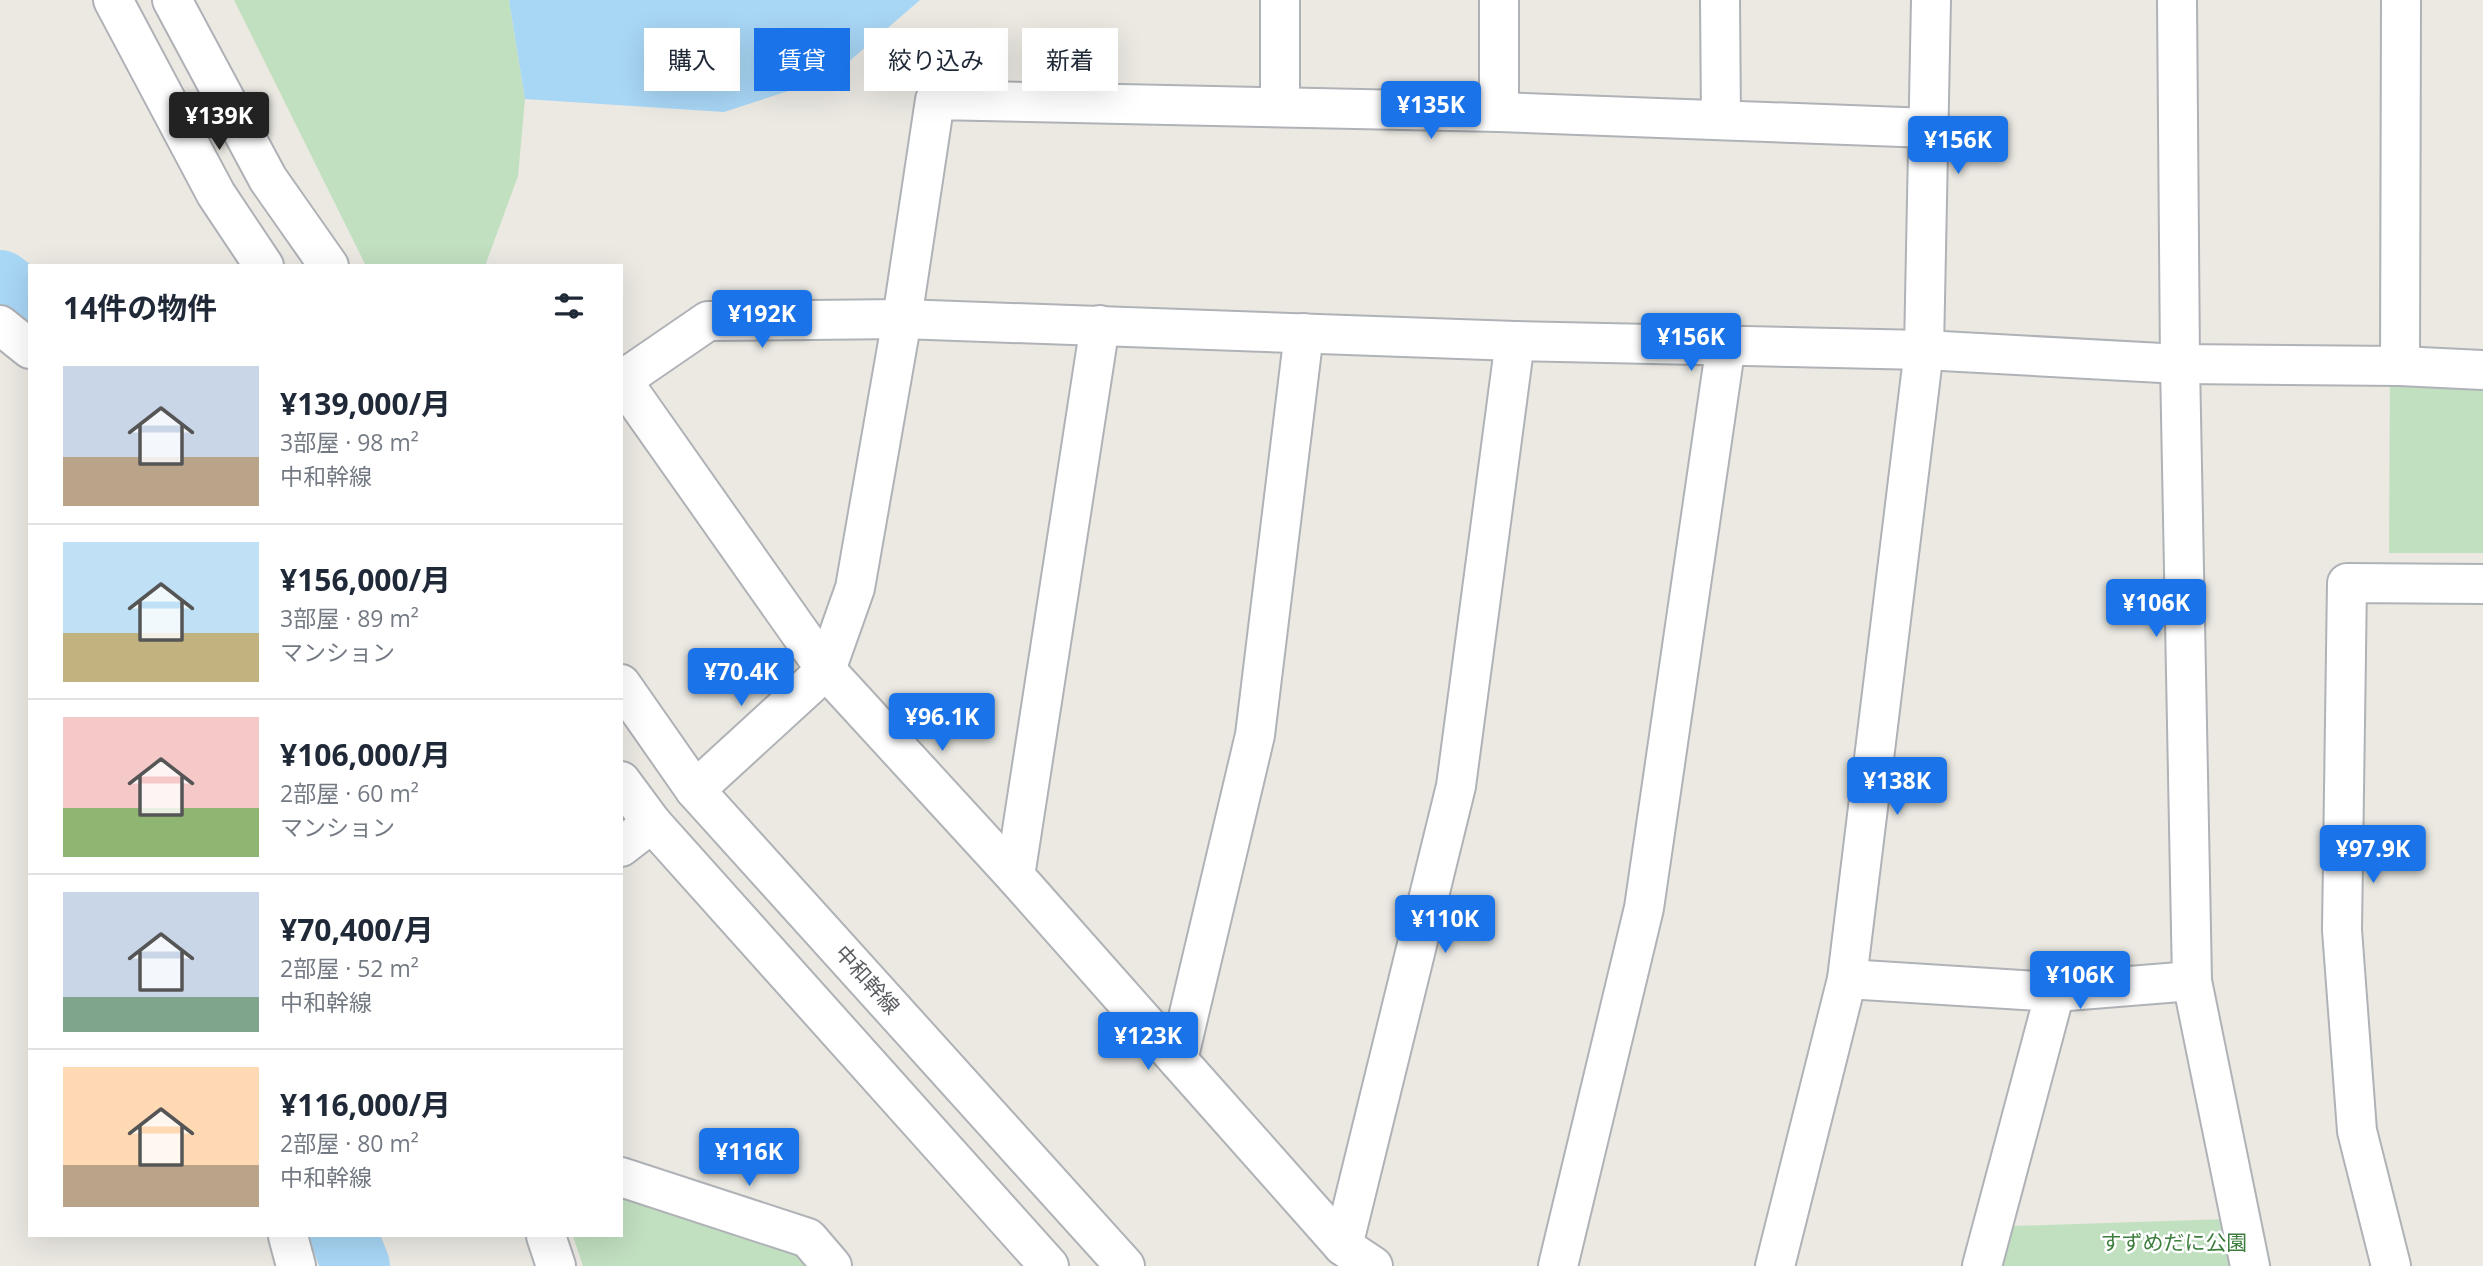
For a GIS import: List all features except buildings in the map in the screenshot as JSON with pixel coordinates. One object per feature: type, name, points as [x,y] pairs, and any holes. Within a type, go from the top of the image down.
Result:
[{"type":"street","points":[[113,0],[216,194],[263,264]]},
{"type":"street","points":[[172,0],[268,179],[328,264]]},
{"type":"street","points":[[1280,0],[1280,107]]},
{"type":"street","points":[[1499,0],[1499,113]]},
{"type":"street","points":[[1720,0],[1721,119]]},
{"type":"street","points":[[1775,1266],[1847,979],[1924,350],[1930,0]]},
{"type":"street","points":[[2177,0],[2180,364],[2192,981],[2250,1266]]},
{"type":"street","points":[[2400,366],[2401,0]]},
{"type":"street","points":[[695,790],[826,670],[855,588],[902,319],[934,100],[1721,119],[1929,128]]},
{"type":"street","points":[[623,379],[708,321],[902,319],[1515,341],[1924,350],[2180,364],[2400,366],[2483,370]]},
{"type":"street","points":[[0,325],[28,347]]},
{"type":"street","points":[[1015,876],[1100,325]]},
{"type":"street","points":[[1178,1060],[1255,735],[1304,333]]},
{"type":"street","points":[[1358,1256],[1456,786],[1515,341]]},
{"type":"street","points":[[1558,1266],[1644,908],[1726,344]]},
{"type":"street","points":[[623,381],[826,670],[1358,1256]]},
{"type":"street","points":[[2391,1266],[2357,1131],[2342,930],[2347,583],[2483,584]]},
{"type":"street","name":"中和幹線","points":[[623,687],[695,790],[1125,1266]]},
{"type":"street","points":[[623,784],[652,823],[1049,1266]]},
{"type":"street","points":[[623,845],[652,823]]},
{"type":"street","points":[[1847,979],[2054,992],[2192,981]]},
{"type":"street","points":[[1982,1266],[2054,992]]},
{"type":"street","points":[[623,1178],[808,1238],[832,1266]]},
{"type":"street","points":[[288,1237],[296,1266]]},
{"type":"street","points":[[545,1237],[556,1266]]},
{"type":"green space","points":[[234,0],[509,0],[525,99],[518,176],[486,264],[365,264]]},
{"type":"green space","points":[[2390,374],[2483,377],[2483,553],[2389,553]]},
{"type":"green space","points":[[623,1190],[798,1245],[814,1266],[583,1266],[573,1237],[623,1237]]},
{"type":"green space","name":"すずめだに公園","points":[[2228,1219],[2237,1266],[2002,1266],[2014,1226]]},
{"type":"water","points":[[509,0],[920,0],[888,28],[864,28],[864,48],[850,61],[850,28],[754,28],[754,91],[788,91],[724,112],[525,99]]},
{"type":"waterway","points":[[0,284],[28,305]]},
{"type":"waterway","points":[[344,1237],[356,1266]]}]
